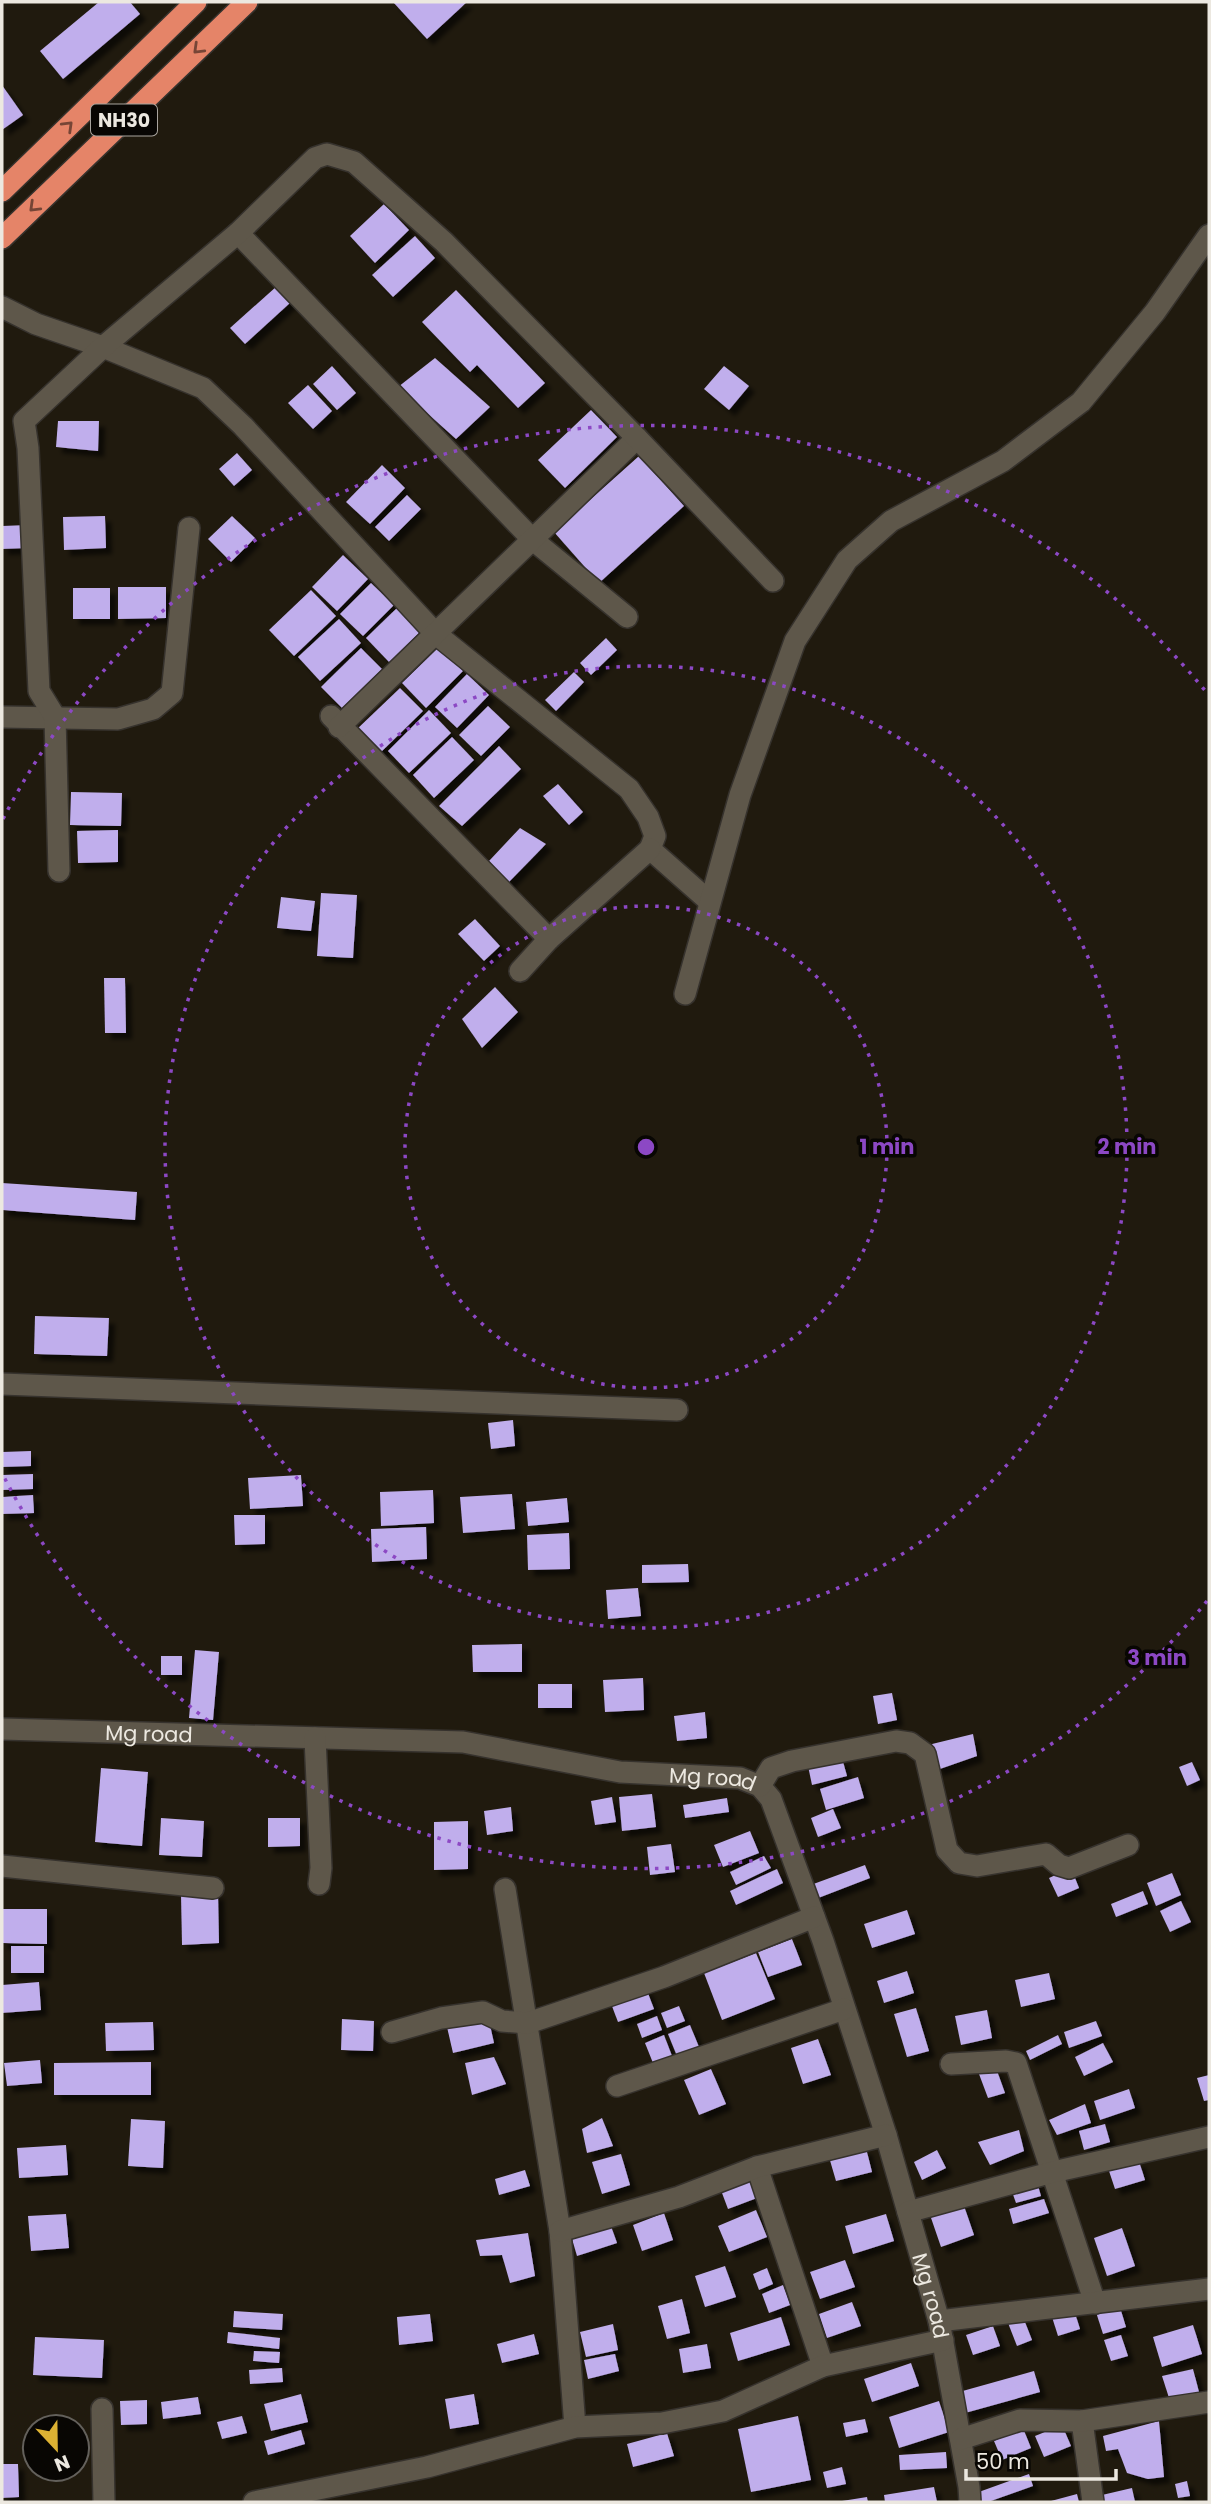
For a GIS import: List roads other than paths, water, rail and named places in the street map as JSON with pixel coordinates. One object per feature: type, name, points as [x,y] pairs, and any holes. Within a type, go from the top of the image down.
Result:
[{"type":"highway","name":"NH30","points":[[2,191],[196,2]]},
{"type":"highway","name":"NH30","points":[[2,238],[247,2]]},
{"type":"street","points":[[58,871],[55,717],[39,691],[29,462],[24,421],[103,347],[238,233],[315,158],[327,154],[354,162],[444,242],[773,581]]},
{"type":"street","points":[[238,233],[533,540],[627,617]]},
{"type":"street","points":[[685,994],[740,795],[795,641],[847,560],[891,521],[1003,461],[1081,402],[1155,312],[1209,235]]},
{"type":"street","points":[[2,307],[36,324],[103,347],[202,388],[243,426],[436,634],[629,789],[648,817],[655,836],[650,849],[549,939],[520,971]]},
{"type":"street","points":[[549,939],[335,721],[436,634],[637,438]]},
{"type":"street","points":[[2,717],[118,719],[153,709],[172,693],[189,528]]},
{"type":"street","points":[[650,849],[710,902]]},
{"type":"street","points":[[2,1384],[677,1410]]},
{"type":"street","name":"Mg road","points":[[2,1729],[463,1742],[620,1772],[740,1778],[760,1786],[771,1799],[814,1917],[886,2135],[941,2330],[970,2487],[970,2502]]},
{"type":"street","points":[[315,1738],[321,1868],[319,1884]]},
{"type":"street","points":[[760,1786],[771,1768],[896,1741],[910,1743],[925,1754],[947,1850],[958,1863],[977,1866],[1046,1854],[1059,1866],[1069,1868],[1128,1845]]},
{"type":"street","points":[[2,1867],[213,1888]]},
{"type":"street","points":[[505,1889],[560,2231],[575,2427]]},
{"type":"street","points":[[393,2032],[441,2018],[483,2012],[502,2021],[528,2024],[664,1977],[814,1917]]},
{"type":"street","points":[[617,2086],[844,2008]]},
{"type":"street","points":[[951,2064],[1006,2061],[1016,2063],[1095,2303]]},
{"type":"street","points":[[560,2231],[679,2197],[757,2167],[886,2135]]},
{"type":"street","points":[[908,2212],[1053,2172],[1209,2137]]},
{"type":"street","points":[[757,2167],[823,2366]]},
{"type":"street","points":[[254,2502],[333,2495],[575,2427],[662,2423],[723,2411],[823,2366],[941,2330],[1095,2303],[1209,2289]]},
{"type":"street","points":[[961,2439],[1020,2420],[1082,2421],[1209,2402]]},
{"type":"street","points":[[102,2409],[104,2502]]},
{"type":"street","points":[[1082,2421],[1093,2502]]}]
